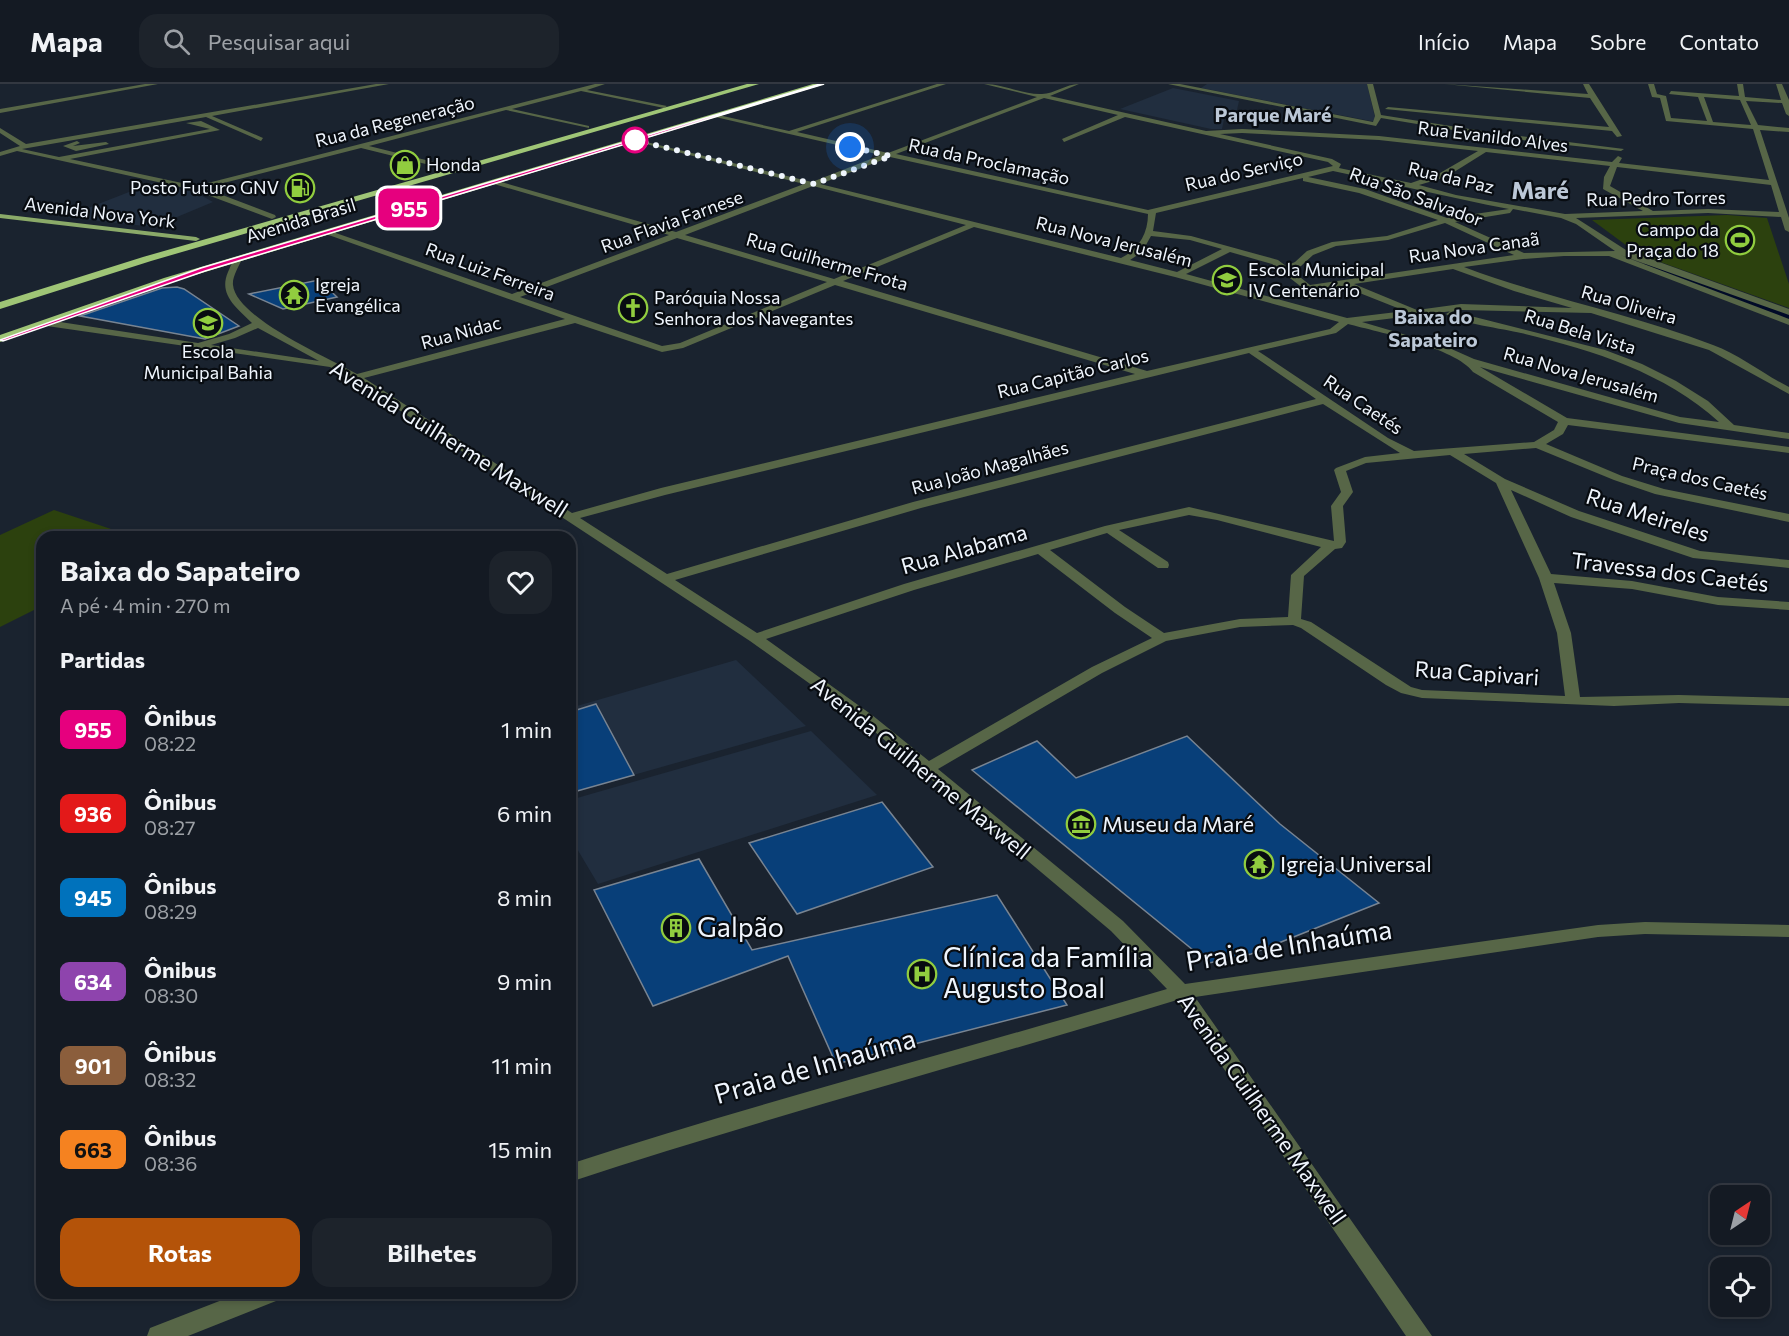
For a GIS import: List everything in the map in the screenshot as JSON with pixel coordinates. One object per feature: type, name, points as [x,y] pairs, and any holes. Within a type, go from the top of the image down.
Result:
[{"type":"highway","name":"Avenida Brasil","points":[[0,298],[272,217],[740,84]]},
{"type":"highway","name":"Avenida Brasil","points":[[0,306],[147,259],[755,84]]},
{"type":"highway","name":"Avenida Brasil","points":[[0,331],[183,268],[806,84]]},
{"type":"highway","name":"Avenida Brasil","points":[[0,339],[238,259],[821,84]]},
{"type":"highway","points":[[272,217],[420,179]]},
{"type":"highway","points":[[238,259],[384,208]]},
{"type":"main road","name":"Avenida Nova York","points":[[0,216],[196,239]]},
{"type":"street","points":[[0,111],[155,84]]},
{"type":"street","points":[[0,154],[25,146],[386,84]]},
{"type":"street","points":[[561,84],[580,90],[664,106]]},
{"type":"street","name":"Rua da Regeneração","points":[[196,188],[602,84]]},
{"type":"street","points":[[788,133],[943,84]]},
{"type":"street","points":[[987,84],[1208,132]]},
{"type":"street","name":"Rua Flavia Farnese","points":[[513,297],[891,156],[1076,84]]},
{"type":"street","points":[[1171,84],[1365,121],[1377,120],[1621,149]]},
{"type":"street","points":[[1370,84],[1377,120]]},
{"type":"street","points":[[1447,84],[1592,96]]},
{"type":"street","points":[[1587,84],[1592,96],[1622,142],[1622,153],[1613,166],[1606,187],[1652,213]]},
{"type":"street","points":[[1651,84],[1654,96],[1663,96],[1668,120],[1789,130]]},
{"type":"street","points":[[1740,84],[1742,98],[1777,184],[1789,230]]},
{"type":"street","points":[[1789,85],[1780,84],[1789,114]]},
{"type":"street","points":[[1671,93],[1786,102]]},
{"type":"street","points":[[1700,95],[1711,124]]},
{"type":"street","points":[[1376,108],[1615,129]]},
{"type":"street","points":[[507,110],[587,127]]},
{"type":"street","points":[[1064,140],[1126,114]]},
{"type":"street","points":[[205,115],[261,139]]},
{"type":"street","name":"Rua da Proclamação","points":[[714,116],[1150,212]]},
{"type":"street","points":[[1334,135],[1365,121]]},
{"type":"street","points":[[60,159],[217,130],[195,122],[66,146],[76,149],[106,144]]},
{"type":"street","points":[[0,130],[25,146]]},
{"type":"street","name":"Rua Evanildo Alves","points":[[1208,132],[1334,135],[1777,184]]},
{"type":"street","name":"Rua do Serviço","points":[[1150,212],[1338,166],[1330,160],[1208,132]]},
{"type":"street","points":[[205,133],[214,137]]},
{"type":"street","points":[[181,137],[189,141]]},
{"type":"street","name":"Rua Nova Jerusalém","points":[[636,140],[1178,275],[1444,349],[1470,361],[1679,420],[1789,436]]},
{"type":"street","points":[[361,146],[443,168]]},
{"type":"street","points":[[0,149],[15,149],[196,188],[272,217]]},
{"type":"street","points":[[1411,185],[1443,175],[1483,151]]},
{"type":"street","name":"Rua da Paz","points":[[1332,169],[1411,185],[1455,197],[1563,216]]},
{"type":"street","points":[[1348,172],[1345,176],[1357,189]]},
{"type":"street","name":"Rua São Salvador","points":[[1294,177],[1357,189],[1445,221],[1523,256]]},
{"type":"street","name":"Rua Guilherme Frota","points":[[497,182],[1147,374]]},
{"type":"street","points":[[1286,268],[1298,264],[1310,253],[1335,244],[1388,238],[1445,221],[1525,209]]},
{"type":"street","name":"Rua Pedro Torres","points":[[1563,216],[1785,210]]},
{"type":"street","points":[[1122,261],[1138,252],[1153,219],[1150,212]]},
{"type":"street","name":"Rua Pedro Torres","points":[[1563,216],[1579,222],[1623,252]]},
{"type":"street","name":"Rua Luiz Ferreira","points":[[327,233],[642,344],[662,349],[683,345],[975,224]]},
{"type":"street","points":[[1148,233],[1191,238],[1275,262],[1286,268],[1308,288],[1306,302],[1300,308]]},
{"type":"street","points":[[1178,275],[1229,249]]},
{"type":"street","points":[[1610,254],[1623,252],[1789,312]]},
{"type":"street","name":"Rua Nova Canaã","points":[[1308,288],[1523,256],[1564,253],[1610,254]]},
{"type":"street","points":[[1610,254],[1789,322]]},
{"type":"street","name":"Avenida Guilherme Maxwell","points":[[238,259],[228,282],[231,297],[258,324],[356,378],[755,638],[867,718],[929,768],[1052,875],[1117,926],[1182,992],[1420,1336]]},
{"type":"street","name":"Rua Oliveira","points":[[1453,266],[1506,286],[1714,349],[1789,391]]},
{"type":"street","points":[[1340,283],[1362,289],[1417,314]]},
{"type":"street","name":"Rua Capitão Carlos","points":[[570,517],[661,492],[1147,374],[1333,332],[1346,321],[1461,307],[1588,311]]},
{"type":"street","name":"Rua Bela Vista","points":[[1436,310],[1557,340],[1612,357],[1676,385],[1702,403],[1732,429]]},
{"type":"street","name":"Rua Nidac","points":[[356,378],[574,320]]},
{"type":"street","points":[[47,323],[337,367]]},
{"type":"street","points":[[190,346],[226,338],[258,324]]},
{"type":"street","name":"Rua Caetés","points":[[1250,350],[1384,440],[1412,455],[1537,445]]},
{"type":"street","points":[[1470,361],[1477,370],[1564,421],[1789,450]]},
{"type":"street","name":"Rua João Magalhães","points":[[665,579],[917,505],[1326,400]]},
{"type":"street","points":[[1537,445],[1559,432],[1564,421]]},
{"type":"street","name":"Praça dos Caetés","points":[[1537,445],[1588,464],[1619,479],[1693,500],[1789,518]]},
{"type":"street","name":"Rua Meireles","points":[[1454,453],[1501,481],[1575,514],[1698,555],[1789,564]]},
{"type":"street","points":[[1294,621],[1298,575],[1331,545],[1340,542],[1337,506],[1347,492],[1340,470],[1342,467],[1365,460],[1412,455]]},
{"type":"street","points":[[1501,481],[1546,578],[1564,633],[1573,701]]},
{"type":"street","name":"Rua Alabama","points":[[755,638],[909,587],[1109,529],[1189,511],[1218,516],[1331,545]]},
{"type":"street","points":[[1109,529],[1163,565]]},
{"type":"street","points":[[1040,549],[1120,610],[1162,638]]},
{"type":"street","name":"Travessa dos Caetés","points":[[1546,578],[1632,585],[1718,601],[1789,606]]},
{"type":"street","name":"Rua Capivari","points":[[929,768],[1097,670],[1162,638],[1240,623],[1294,621],[1316,630],[1356,660],[1406,690],[1443,695],[1573,701],[1679,699],[1789,702]]},
{"type":"street","name":"Praia de Inhaúma","points":[[576,1171],[696,1132],[1182,992],[1598,931],[1655,928],[1789,931]]},
{"type":"street","points":[[159,1336],[253,1299]]},
{"type":"shaded area","points":[[1207,84],[1367,84],[1376,122],[1201,88]]},
{"type":"shaded area","points":[[1173,88],[1239,101],[1237,110],[1226,110],[1222,129],[1211,129],[1120,109]]},
{"type":"shaded area","points":[[152,183],[195,192],[213,202],[153,227],[65,217]]},
{"type":"shaded area","points":[[736,660],[806,726],[576,791],[576,706]]},
{"type":"shaded area","points":[[811,731],[877,795],[598,884],[576,847],[576,798]]},
{"type":"green space","points":[[1727,215],[1767,218],[1789,284],[1789,308],[1638,254],[1592,220]]},
{"type":"green space","points":[[54,510],[117,531],[36,531],[36,609],[0,627],[0,535]]},
{"type":"building","name":"Igreja Evangélica","points":[[319,280],[337,297],[283,309],[249,294]]},
{"type":"building","name":"Escola Municipal Bahia","points":[[162,288],[184,289],[239,326],[205,339],[80,316]]},
{"type":"building","points":[[596,704],[634,775],[576,791],[576,710]]},
{"type":"building","points":[[1187,736],[1280,824],[1379,903],[1251,954],[1209,963],[972,770],[1037,741],[1076,778]]},
{"type":"building","name":"Galpão","points":[[882,802],[933,867],[797,914],[749,843]]},
{"type":"building","name":"Clínica da Família Augusto Boal","points":[[699,859],[752,950],[997,895],[1067,1005],[836,1064],[788,956],[653,1006],[594,890]]},
{"type":"waterway","points":[[1649,265],[1789,317]]},
{"type":"bus line","name":"955","points":[[0,340],[168,280],[821,84]]},
{"type":"place","name":"Honda","points":[[405,165]]},
{"type":"place","name":"Posto Futuro GNV","points":[[300,188]]},
{"type":"place","name":"Campo da Praça do 18","points":[[1740,240]]},
{"type":"place","name":"Escola Municipal IV Centenário","points":[[1227,280]]},
{"type":"place","name":"Igreja Evangélica","points":[[294,295]]},
{"type":"place","name":"Paróquia Nossa Senhora dos Navegantes","points":[[633,308]]},
{"type":"place","name":"Escola Municipal Bahia","points":[[208,323]]},
{"type":"place","name":"Museu da Maré","points":[[1081,824]]},
{"type":"place","name":"Igreja Universal","points":[[1259,864]]},
{"type":"place","name":"Galpão","points":[[676,928]]},
{"type":"place","name":"Clínica da Família Augusto Boal","points":[[922,974]]},
{"type":"district","name":"Parque Maré","points":[[1273,115]]},
{"type":"district","name":"Maré","points":[[1540,191]]},
{"type":"district","name":"Baixa do Sapateiro","points":[[1433,328]]},
{"type":"route","points":[[635,140],[814,184],[891,156],[850,147]]}]
